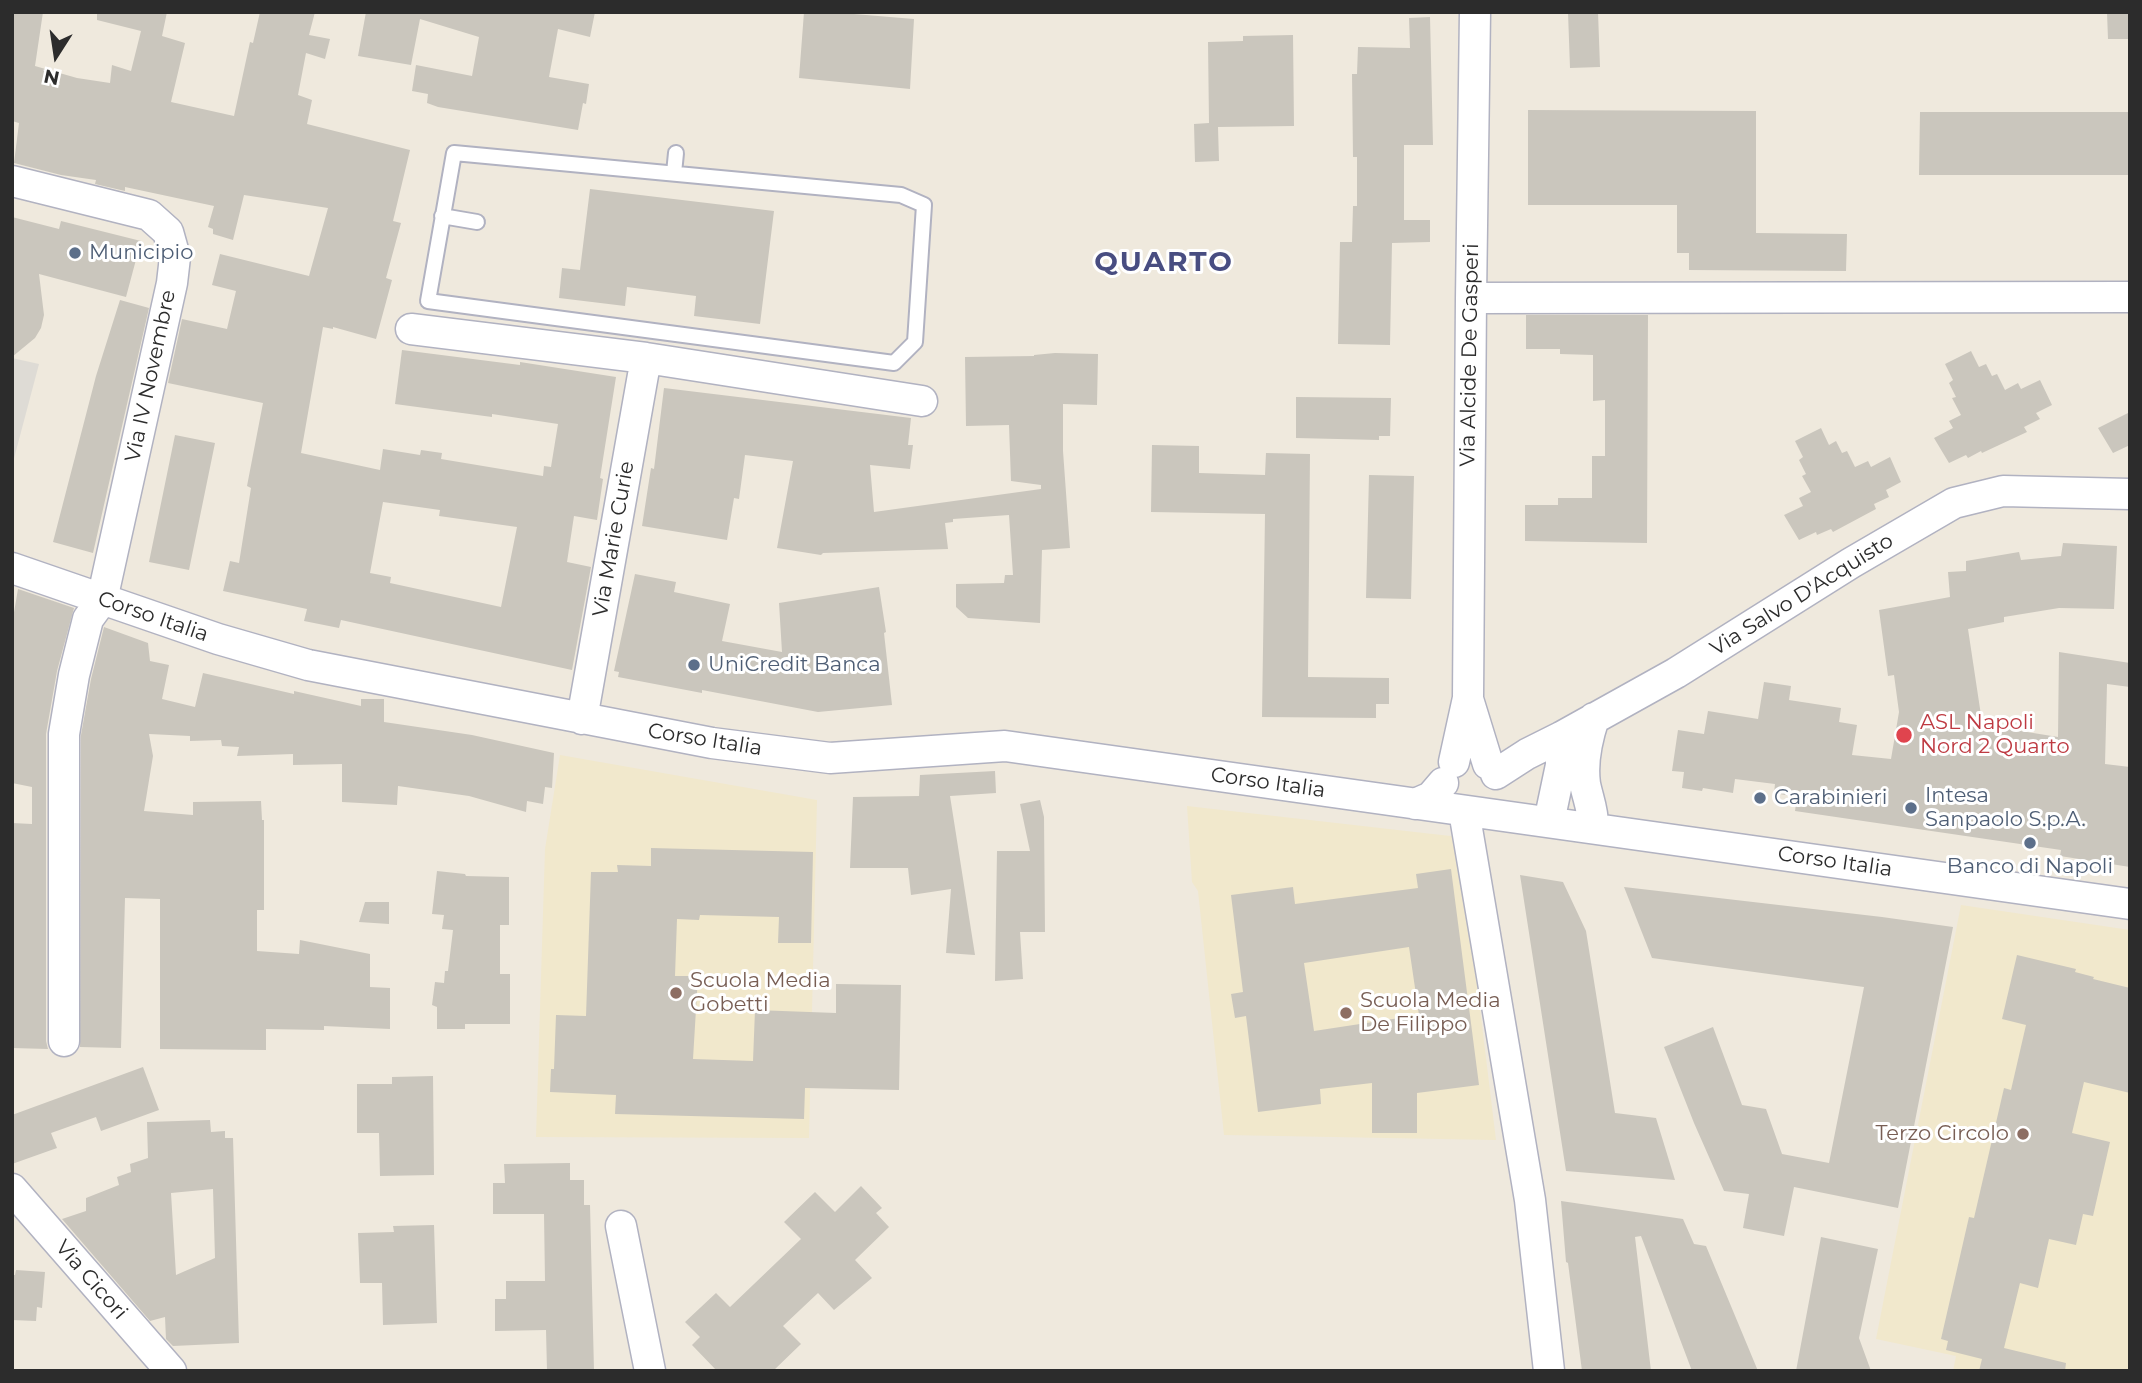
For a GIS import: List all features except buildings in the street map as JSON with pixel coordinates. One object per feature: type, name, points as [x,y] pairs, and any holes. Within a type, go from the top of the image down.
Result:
[{"type":"street","name":"Via Alcide De Gasperi","points":[[1449,773],[1468,698],[1475,12]]},
{"type":"street","name":"Via IV Novembre","points":[[12,181],[149,215],[168,232],[175,257],[172,284],[102,600],[88,619],[74,675],[64,734],[64,1041]]},
{"type":"street","points":[[1471,298],[2130,297]]},
{"type":"street","points":[[411,329],[648,345],[922,401]]},
{"type":"street","name":"Via Marie Curie","points":[[582,719],[648,345]]},
{"type":"street","name":"Via Salvo D'Acquisto","points":[[1492,769],[1561,737],[1676,673],[1851,563],[1954,503],[2003,491],[2130,494]]},
{"type":"street","name":"Corso Italia","points":[[12,568],[218,639],[308,665],[712,743],[830,758],[1005,746],[2130,904]]},
{"type":"street","name":"Via Alcide De Gasperi","points":[[1468,698],[1492,769]]},
{"type":"street","points":[[1592,828],[1594,815],[1585,782],[1587,739],[1594,718]]},
{"type":"street","points":[[1549,822],[1561,765],[1561,737]]},
{"type":"street","points":[[1416,804],[1431,797],[1449,773],[1465,758],[1478,758],[1492,769],[1498,783],[1496,793],[1484,808],[1464,811],[1455,807],[1444,793],[1449,773]]},
{"type":"street","points":[[1464,811],[1530,1200],[1549,1371]]},
{"type":"street","name":"Via Cicori","points":[[12,1189],[171,1371]]},
{"type":"street","points":[[621,1226],[650,1371]]},
{"type":"lane","points":[[454,153],[674,173],[901,194],[924,205],[915,342],[894,363],[648,345],[428,300],[454,153]]},
{"type":"lane","points":[[674,173],[676,153]]},
{"type":"lane","points":[[442,216],[477,222]]},
{"type":"shaded area","points":[[12,358],[39,364],[12,466]]},
{"type":"shaded area","name":"Scuola Media Gobetti","points":[[560,755],[817,800],[809,1138],[536,1137],[545,849]]},
{"type":"shaded area","name":"Scuola Media De Filippo","points":[[1187,806],[1459,837],[1496,1140],[1224,1135],[1198,891],[1192,882]]},
{"type":"shaded area","name":"Terzo Circolo","points":[[1961,905],[2130,930],[2130,1371],[1953,1371],[1956,1356],[1876,1339]]},
{"type":"place","name":"Municipio","points":[[75,253]]},
{"type":"place","name":"UniCredit Banca","points":[[694,665]]},
{"type":"place","name":"ASL Napoli Nord 2 Quarto","points":[[1904,735]]},
{"type":"place","name":"Carabinieri","points":[[1760,798]]},
{"type":"place","name":"Intesa Sanpaolo S.p.A.","points":[[1911,808]]},
{"type":"place","name":"Banco di Napoli","points":[[2030,843]]},
{"type":"place","name":"Scuola Media Gobetti","points":[[676,993]]},
{"type":"place","name":"Scuola Media De Filippo","points":[[1346,1013]]},
{"type":"place","name":"Terzo Circolo","points":[[2023,1134]]},
{"type":"district","name":"QUARTO","points":[[1164,263]]}]
